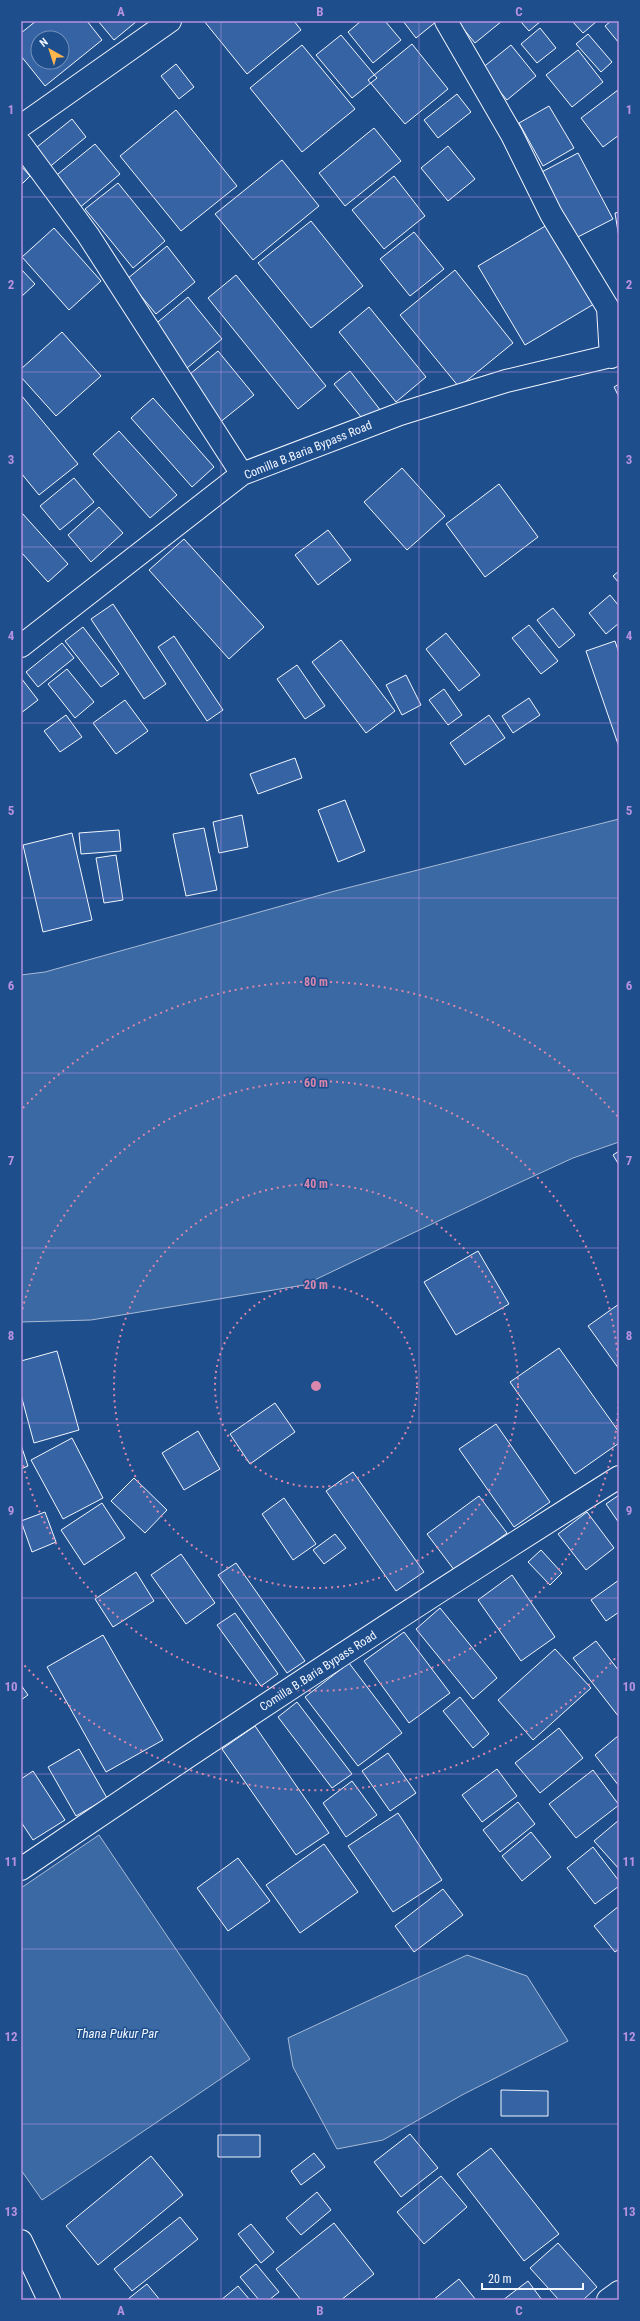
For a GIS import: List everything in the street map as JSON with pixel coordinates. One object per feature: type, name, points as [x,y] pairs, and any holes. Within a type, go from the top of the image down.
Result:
[{"type":"street","points":[[21,126],[170,21]]},
{"type":"street","points":[[446,21],[512,135],[551,214],[608,308],[615,356]]},
{"type":"street","points":[[21,144],[88,235],[242,474]]},
{"type":"street","name":"Comilla B.Baria Bypass Road","points":[[21,646],[242,474],[400,414],[506,381],[615,356]]},
{"type":"street","name":"Comilla B.Baria Bypass Road","points":[[21,1869],[180,1761],[506,1548],[619,1478]]},
{"type":"street","points":[[21,2241],[49,2300]]},
{"type":"street","points":[[608,2300],[619,2292]]},
{"type":"water","points":[[619,819],[619,1142],[573,1158],[304,1285],[91,1320],[21,1322],[21,975],[45,972],[335,891]]},
{"type":"water","name":"Thana Pukur Par","points":[[99,1835],[250,2059],[42,2200],[21,2170],[21,1888]]},
{"type":"water","points":[[467,1955],[527,1976],[568,2041],[462,2095],[383,2140],[337,2149],[293,2067],[288,2038]]},
{"type":"building","points":[[36,21],[87,21],[102,40],[70,66],[70,30],[30,30],[30,67],[21,56],[21,33]]},
{"type":"building","points":[[98,21],[137,21],[114,40]]},
{"type":"building","points":[[204,21],[294,21],[301,30],[247,74]]},
{"type":"building","points":[[361,21],[385,21],[401,40],[373,63],[348,32]]},
{"type":"building","points":[[403,21],[437,21],[416,38]]},
{"type":"building","points":[[457,21],[502,21],[475,43]]},
{"type":"building","points":[[541,21],[529,31],[521,22]]},
{"type":"building","points":[[572,21],[597,21],[583,33]]},
{"type":"building","points":[[611,21],[619,21],[619,43],[605,26]]},
{"type":"building","points":[[540,28],[556,48],[537,63],[521,44]]},
{"type":"building","points":[[588,34],[612,62],[601,72],[576,44]]},
{"type":"building","points":[[341,35],[377,78],[352,98],[316,55]]},
{"type":"building","points":[[412,44],[448,89],[405,124],[368,80]]},
{"type":"building","points":[[302,45],[355,109],[302,152],[250,88]]},
{"type":"building","points":[[511,45],[536,76],[507,100],[481,69]]},
{"type":"building","points":[[578,50],[603,82],[572,107],[546,75]]},
{"type":"building","points":[[176,64],[194,87],[179,99],[161,76]]},
{"type":"building","points":[[32,70],[65,70],[45,86]]},
{"type":"building","points":[[618,90],[619,135],[603,147],[581,118]]},
{"type":"building","points":[[457,94],[471,112],[438,138],[424,120]]},
{"type":"building","points":[[549,106],[574,148],[543,166],[519,123]]},
{"type":"building","points":[[176,110],[237,186],[181,231],[120,156]]},
{"type":"building","points":[[72,119],[86,137],[47,169],[32,151]]},
{"type":"building","points":[[374,128],[401,161],[345,206],[319,173]]},
{"type":"building","points":[[95,144],[120,174],[78,209],[53,178]]},
{"type":"building","points":[[448,146],[475,179],[448,201],[421,168]]},
{"type":"building","points":[[578,153],[613,219],[570,241],[536,175]]},
{"type":"building","points":[[282,160],[319,206],[253,260],[215,214]]},
{"type":"building","points":[[21,166],[30,176],[21,185]]},
{"type":"building","points":[[394,176],[425,216],[384,249],[352,210]]},
{"type":"building","points":[[118,183],[165,241],[133,268],[85,209]]},
{"type":"building","points":[[619,212],[619,238],[615,213]]},
{"type":"building","points":[[311,221],[363,286],[311,328],[258,263]]},
{"type":"building","points":[[552,222],[599,301],[525,345],[478,266]]},
{"type":"building","points":[[54,228],[101,281],[69,310],[22,257]]},
{"type":"building","points":[[414,232],[444,269],[410,296],[380,259]]},
{"type":"building","points":[[167,246],[195,282],[156,314],[127,279]]},
{"type":"building","points":[[21,269],[35,284],[21,297]]},
{"type":"building","points":[[455,270],[513,343],[459,387],[400,315]]},
{"type":"building","points":[[236,275],[326,386],[298,409],[208,298]]},
{"type":"building","points":[[188,297],[222,339],[187,368],[153,326]]},
{"type":"building","points":[[369,307],[426,377],[396,402],[339,332]]},
{"type":"building","points":[[62,332],[101,376],[56,416],[21,377],[21,369]]},
{"type":"building","points":[[218,351],[254,395],[219,423],[184,379]]},
{"type":"building","points":[[350,371],[381,411],[366,423],[334,384]]},
{"type":"building","points":[[619,384],[619,397],[614,387]]},
{"type":"building","points":[[21,395],[78,464],[39,495],[21,473]]},
{"type":"building","points":[[153,398],[214,467],[192,487],[131,418]]},
{"type":"building","points":[[119,431],[177,495],[150,518],[93,454]]},
{"type":"building","points":[[402,468],[445,516],[407,550],[364,502]]},
{"type":"building","points":[[74,478],[94,502],[60,530],[40,506]]},
{"type":"building","points":[[499,484],[538,537],[485,577],[446,524]]},
{"type":"building","points":[[99,507],[123,533],[91,562],[68,535]]},
{"type":"building","points":[[21,512],[68,564],[48,582],[21,552]]},
{"type":"building","points":[[328,530],[351,560],[318,585],[295,555]]},
{"type":"building","points":[[184,539],[264,627],[229,659],[149,570]]},
{"type":"building","points":[[619,571],[619,583],[613,576]]},
{"type":"building","points":[[610,595],[619,606],[619,623],[606,634],[589,613]]},
{"type":"building","points":[[113,604],[166,684],[144,699],[91,619]]},
{"type":"building","points":[[553,608],[575,635],[559,648],[537,620]]},
{"type":"building","points":[[529,625],[558,661],[541,674],[512,638]]},
{"type":"building","points":[[83,627],[119,674],[101,687],[65,641]]},
{"type":"building","points":[[446,633],[480,675],[459,691],[426,649]]},
{"type":"building","points":[[174,636],[223,710],[207,721],[158,647]]},
{"type":"building","points":[[341,640],[395,711],[366,733],[312,662]]},
{"type":"building","points":[[615,641],[619,653],[619,747],[586,651]]},
{"type":"building","points":[[62,643],[74,658],[38,687],[26,672]]},
{"type":"building","points":[[297,665],[325,706],[305,719],[277,679]]},
{"type":"building","points":[[67,669],[94,702],[75,718],[48,684]]},
{"type":"building","points":[[406,675],[421,705],[402,715],[386,685]]},
{"type":"building","points":[[21,678],[38,700],[21,713]]},
{"type":"building","points":[[444,689],[462,715],[448,725],[429,700]]},
{"type":"building","points":[[529,698],[540,715],[513,733],[502,716]]},
{"type":"building","points":[[125,700],[148,731],[116,754],[93,723]]},
{"type":"building","points":[[66,715],[82,737],[60,752],[44,731]]},
{"type":"building","points":[[489,715],[505,738],[465,765],[450,743]]},
{"type":"building","points":[[295,758],[302,778],[258,794],[250,774]]},
{"type":"building","points":[[345,800],[365,851],[338,862],[318,810]]},
{"type":"building","points":[[242,815],[248,847],[219,853],[213,822]]},
{"type":"building","points":[[204,828],[217,890],[186,896],[173,834]]},
{"type":"building","points":[[119,830],[121,851],[81,854],[79,833]]},
{"type":"building","points":[[72,833],[92,920],[43,932],[23,845]]},
{"type":"building","points":[[116,855],[123,900],[104,903],[96,858]]},
{"type":"building","points":[[619,1151],[619,1165],[613,1155]]},
{"type":"building","points":[[478,1251],[509,1304],[456,1335],[424,1282]]},
{"type":"building","points":[[619,1304],[619,1369],[588,1326]]},
{"type":"building","points":[[559,1348],[619,1432],[619,1443],[575,1474],[510,1382]]},
{"type":"building","points":[[57,1351],[79,1430],[34,1443],[21,1395],[21,1361]]},
{"type":"building","points":[[275,1403],[295,1432],[250,1464],[230,1434]]},
{"type":"building","points":[[496,1424],[550,1502],[514,1527],[459,1449]]},
{"type":"building","points":[[198,1431],[220,1469],[184,1490],[162,1453]]},
{"type":"building","points":[[72,1438],[103,1498],[63,1519],[31,1460]]},
{"type":"building","points":[[21,1445],[28,1466],[21,1469]]},
{"type":"building","points":[[353,1472],[424,1572],[396,1591],[326,1491]]},
{"type":"building","points":[[134,1478],[167,1510],[145,1533],[111,1501]]},
{"type":"building","points":[[619,1495],[619,1523],[606,1504]]},
{"type":"building","points":[[479,1496],[507,1533],[455,1571],[427,1534]]},
{"type":"building","points":[[284,1498],[316,1544],[293,1560],[262,1514]]},
{"type":"building","points":[[102,1503],[125,1538],[84,1565],[61,1530]]},
{"type":"building","points":[[45,1512],[56,1542],[32,1552],[21,1521]]},
{"type":"building","points":[[587,1512],[614,1548],[586,1570],[558,1534]]},
{"type":"building","points":[[335,1534],[346,1548],[324,1564],[313,1550]]},
{"type":"building","points":[[541,1550],[562,1573],[550,1585],[528,1562]]},
{"type":"building","points":[[181,1554],[215,1603],[186,1624],[151,1575]]},
{"type":"building","points":[[236,1563],[305,1661],[287,1673],[218,1575]]},
{"type":"building","points":[[136,1572],[154,1601],[113,1627],[95,1599]]},
{"type":"building","points":[[512,1575],[555,1637],[521,1661],[478,1600]]},
{"type":"building","points":[[619,1580],[619,1612],[606,1621],[591,1600]]},
{"type":"building","points":[[440,1608],[497,1678],[473,1699],[416,1629]]},
{"type":"building","points":[[235,1613],[278,1674],[261,1686],[217,1625]]},
{"type":"building","points":[[404,1632],[450,1693],[409,1723],[364,1661]]},
{"type":"building","points":[[103,1635],[163,1740],[106,1772],[47,1667]]},
{"type":"building","points":[[596,1641],[619,1671],[619,1717],[573,1658]]},
{"type":"building","points":[[555,1649],[591,1688],[533,1740],[498,1700]]},
{"type":"building","points":[[349,1663],[402,1733],[358,1766],[305,1697]]},
{"type":"building","points":[[21,1685],[28,1695],[21,1700]]},
{"type":"building","points":[[460,1697],[489,1734],[473,1748],[443,1711]]},
{"type":"building","points":[[297,1702],[352,1774],[332,1788],[278,1717]]},
{"type":"building","points":[[255,1726],[329,1833],[296,1855],[222,1749]]},
{"type":"building","points":[[559,1728],[583,1758],[540,1793],[515,1763]]},
{"type":"building","points":[[618,1736],[619,1738],[619,1786],[595,1755]]},
{"type":"building","points":[[79,1749],[107,1798],[76,1816],[48,1767]]},
{"type":"building","points":[[388,1753],[416,1793],[390,1811],[362,1771]]},
{"type":"building","points":[[497,1769],[517,1796],[482,1822],[462,1795]]},
{"type":"building","points":[[593,1770],[619,1805],[576,1838],[549,1804]]},
{"type":"building","points":[[33,1771],[65,1820],[33,1840],[21,1822],[21,1779]]},
{"type":"building","points":[[352,1781],[377,1815],[346,1837],[323,1803]]},
{"type":"building","points":[[518,1802],[535,1824],[500,1852],[483,1830]]},
{"type":"building","points":[[398,1813],[442,1880],[393,1912],[348,1846]]},
{"type":"building","points":[[619,1820],[619,1869],[594,1841]]},
{"type":"building","points":[[531,1832],[551,1857],[522,1881],[502,1856]]},
{"type":"building","points":[[324,1844],[358,1892],[300,1933],[266,1885]]},
{"type":"building","points":[[593,1847],[619,1881],[619,1886],[595,1904],[567,1868]]},
{"type":"building","points":[[238,1858],[270,1901],[228,1931],[197,1888]]},
{"type":"building","points":[[443,1889],[463,1915],[414,1952],[395,1926]]},
{"type":"building","points":[[619,1906],[619,1949],[615,1952],[594,1926]]},
{"type":"building","points":[[501,2090],[548,2091],[548,2116],[501,2116]]},
{"type":"building","points":[[410,2134],[438,2168],[401,2197],[374,2162]]},
{"type":"building","points":[[218,2135],[260,2135],[260,2157],[218,2157]]},
{"type":"building","points":[[491,2148],[559,2234],[524,2261],[457,2174]]},
{"type":"building","points":[[314,2153],[325,2167],[301,2185],[291,2171]]},
{"type":"building","points":[[151,2156],[183,2195],[98,2265],[66,2226]]},
{"type":"building","points":[[441,2176],[467,2207],[424,2244],[397,2212]]},
{"type":"building","points":[[317,2192],[331,2210],[301,2235],[286,2218]]},
{"type":"building","points":[[180,2217],[198,2239],[132,2291],[114,2269]]},
{"type":"building","points":[[334,2223],[374,2274],[341,2300],[301,2300],[276,2269]]},
{"type":"building","points":[[251,2224],[274,2252],[261,2263],[238,2234]]},
{"type":"building","points":[[558,2243],[597,2287],[583,2300],[559,2300],[530,2268]]},
{"type":"building","points":[[256,2264],[279,2292],[269,2300],[259,2300],[240,2277]]},
{"type":"building","points":[[459,2279],[476,2300],[433,2300]]},
{"type":"building","points":[[528,2281],[542,2300],[503,2300]]},
{"type":"building","points":[[147,2284],[160,2300],[128,2299]]},
{"type":"building","points":[[238,2286],[250,2300],[221,2300]]}]
